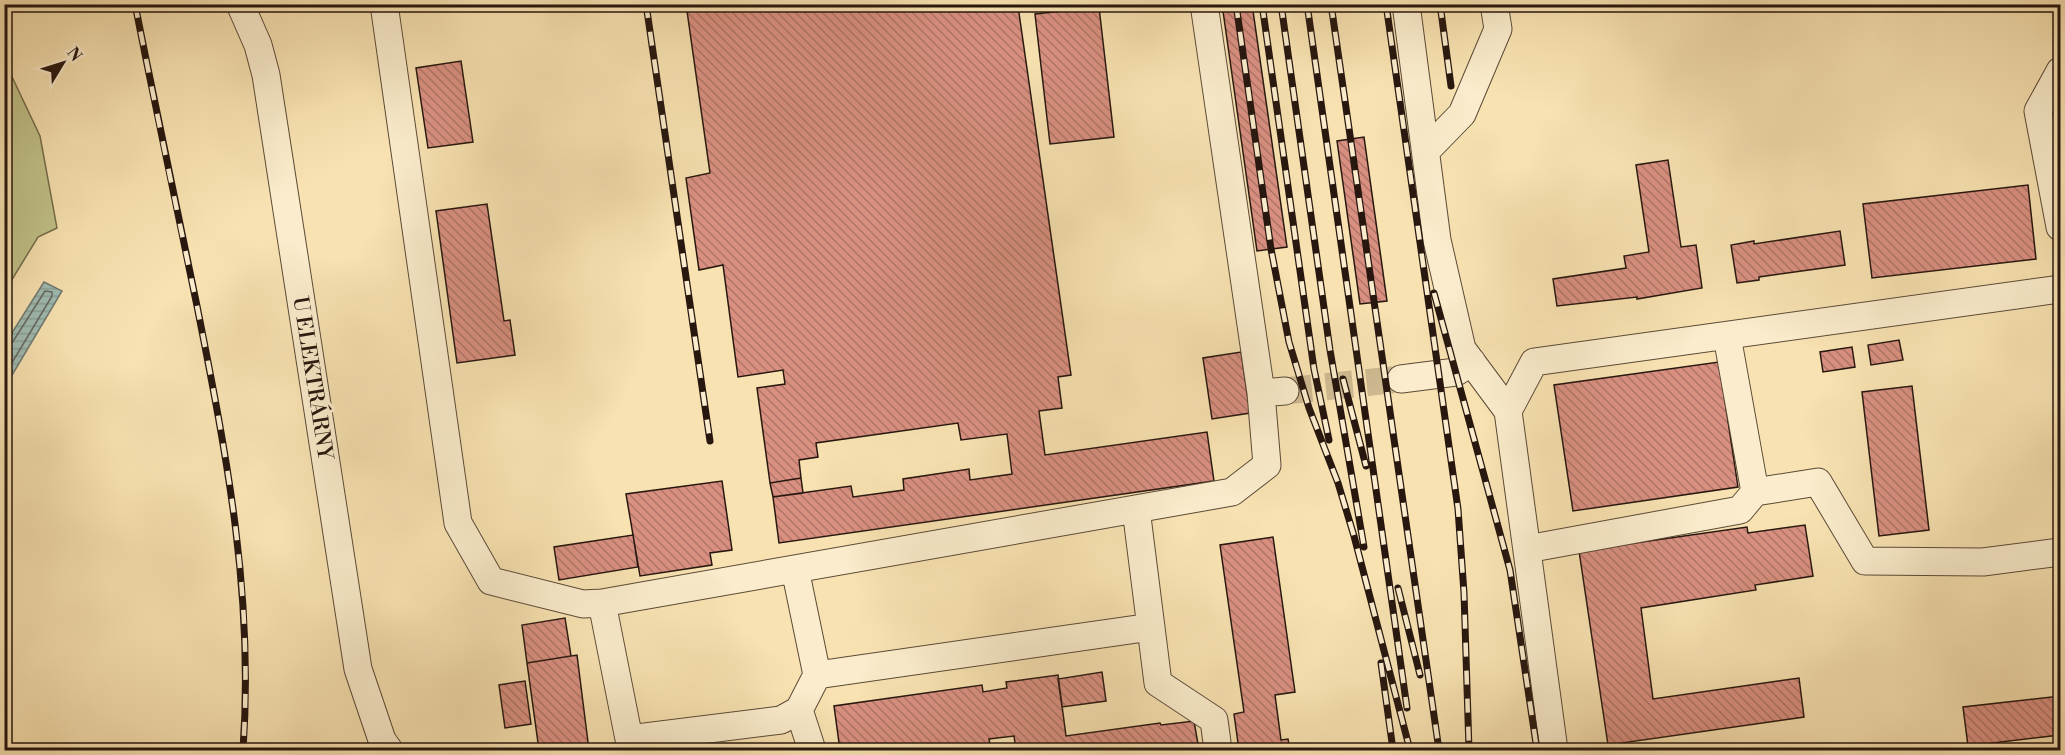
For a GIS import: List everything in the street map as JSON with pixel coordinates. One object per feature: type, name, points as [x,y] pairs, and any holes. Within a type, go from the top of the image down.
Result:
[{"type":"street","name":"U ELEKTRÁRNY","points":[[240,4],[258,45],[266,75],[358,669],[382,740],[389,750]]},
{"type":"street","points":[[384,4],[458,523],[491,581],[582,604],[602,603],[1232,492],[1267,465],[1273,392],[1204,4]]},
{"type":"street","points":[[1406,4],[1437,240],[1462,349],[1508,411],[1554,750]]},
{"type":"street","points":[[1426,151],[1462,114],[1498,29],[1494,4]]},
{"type":"street","points":[[2061,71],[2038,111],[2061,227]]},
{"type":"street","points":[[1508,411],[1534,362],[2061,289]]},
{"type":"street","points":[[1727,336],[1755,492]]},
{"type":"street","points":[[1401,379],[1456,372],[1472,362]]},
{"type":"street","points":[[1527,549],[1740,510],[1755,492],[1818,482],[1865,561],[1983,562],[2061,552]]},
{"type":"street","points":[[1136,509],[1158,683],[1214,720],[1218,750]]},
{"type":"street","points":[[602,603],[628,739],[781,720],[799,710],[817,675],[795,569]]},
{"type":"street","points":[[817,675],[1151,627]]},
{"type":"street","points":[[799,710],[812,750]]},
{"type":"green space","points":[[5,62],[40,136],[57,228],[38,237],[5,291]]},
{"type":"water","points":[[44,282],[62,291],[5,387],[5,344]]},
{"type":"building","points":[[686,4],[1035,4],[1018,7],[1071,375],[1058,377],[1062,408],[1039,411],[1045,455],[1207,432],[1214,481],[779,543],[773,497],[851,486],[853,497],[904,490],[903,479],[969,469],[970,480],[1012,474],[1007,434],[961,440],[958,423],[816,443],[818,457],[799,460],[801,478],[770,483],[757,388],[785,384],[783,370],[738,377],[723,265],[699,270],[686,178],[710,173]]},
{"type":"building","points":[[1222,4],[1252,4],[1287,247],[1257,251]]},
{"type":"building","points":[[1099,7],[1114,137],[1050,144],[1035,14]]},
{"type":"building","points":[[461,61],[473,142],[428,148],[416,68]]},
{"type":"building","points":[[1364,137],[1387,301],[1360,304],[1337,141]]},
{"type":"building","points":[[1668,160],[1681,247],[1696,245],[1702,288],[1637,299],[1637,297],[1557,306],[1553,279],[1626,268],[1624,256],[1649,252],[1636,165]]},
{"type":"building","points":[[2028,185],[2036,259],[1872,278],[1863,204]]},
{"type":"building","points":[[487,204],[504,321],[510,320],[515,355],[457,363],[436,211]]},
{"type":"building","points":[[1840,231],[1845,265],[1759,277],[1759,280],[1737,283],[1731,245],[1754,241],[1754,244]]},
{"type":"building","points":[[1899,340],[1903,360],[1871,365],[1868,345]]},
{"type":"building","points":[[1852,347],[1855,367],[1823,372],[1820,352]]},
{"type":"building","points":[[1241,352],[1250,413],[1212,419],[1203,358]]},
{"type":"building","points":[[1719,362],[1738,487],[1573,511],[1554,385]]},
{"type":"building","points":[[1912,386],[1929,530],[1879,536],[1862,392]]},
{"type":"building","points":[[801,478],[803,493],[773,497],[770,483]]},
{"type":"building","points":[[722,481],[732,550],[710,553],[712,565],[640,576],[626,494]]},
{"type":"building","points":[[1805,525],[1813,576],[1755,585],[1756,590],[1641,608],[1653,699],[1799,678],[1804,717],[1608,745],[1579,551],[1747,527],[1748,533]]},
{"type":"building","points":[[633,535],[638,567],[559,580],[554,547]]},
{"type":"building","points":[[1273,537],[1295,692],[1275,695],[1281,740],[1288,739],[1290,750],[1239,750],[1234,714],[1244,712],[1220,545]]},
{"type":"building","points":[[565,618],[571,656],[527,663],[522,625]]},
{"type":"building","points":[[577,655],[589,750],[539,750],[527,663]]},
{"type":"building","points":[[1102,672],[1106,701],[1062,707],[1058,679]]},
{"type":"building","points":[[1058,675],[1066,736],[1160,723],[1161,725],[1194,721],[1199,750],[1016,750],[1014,736],[989,739],[990,744],[944,750],[840,750],[834,706],[982,685],[983,692],[1007,688],[1006,682]]},
{"type":"building","points":[[525,681],[531,724],[505,728],[499,685]]},
{"type":"building","points":[[2060,696],[2060,735],[1968,746],[1963,707]]},
{"type":"tunnel","points":[[1285,391],[1401,379]]},
{"type":"railway","points":[[135,4],[197,306],[228,472],[245,637],[243,750]]},
{"type":"railway","points":[[646,4],[710,441]]},
{"type":"railway","points":[[1236,4],[1271,249],[1289,342],[1309,408],[1338,483],[1354,536],[1410,750]]},
{"type":"railway","points":[[1262,4],[1314,369],[1329,440]]},
{"type":"railway","points":[[1281,4],[1330,350],[1364,547]]},
{"type":"railway","points":[[1307,4],[1407,708]]},
{"type":"railway","points":[[1331,4],[1439,750]]},
{"type":"railway","points":[[1386,4],[1458,509],[1464,593],[1469,750]]},
{"type":"railway","points":[[1440,4],[1451,86]]},
{"type":"railway","points":[[1434,293],[1510,570],[1537,750]]},
{"type":"railway","points":[[1343,379],[1366,466]]},
{"type":"railway","points":[[1398,588],[1420,675]]},
{"type":"railway","points":[[1381,663],[1393,750]]}]
